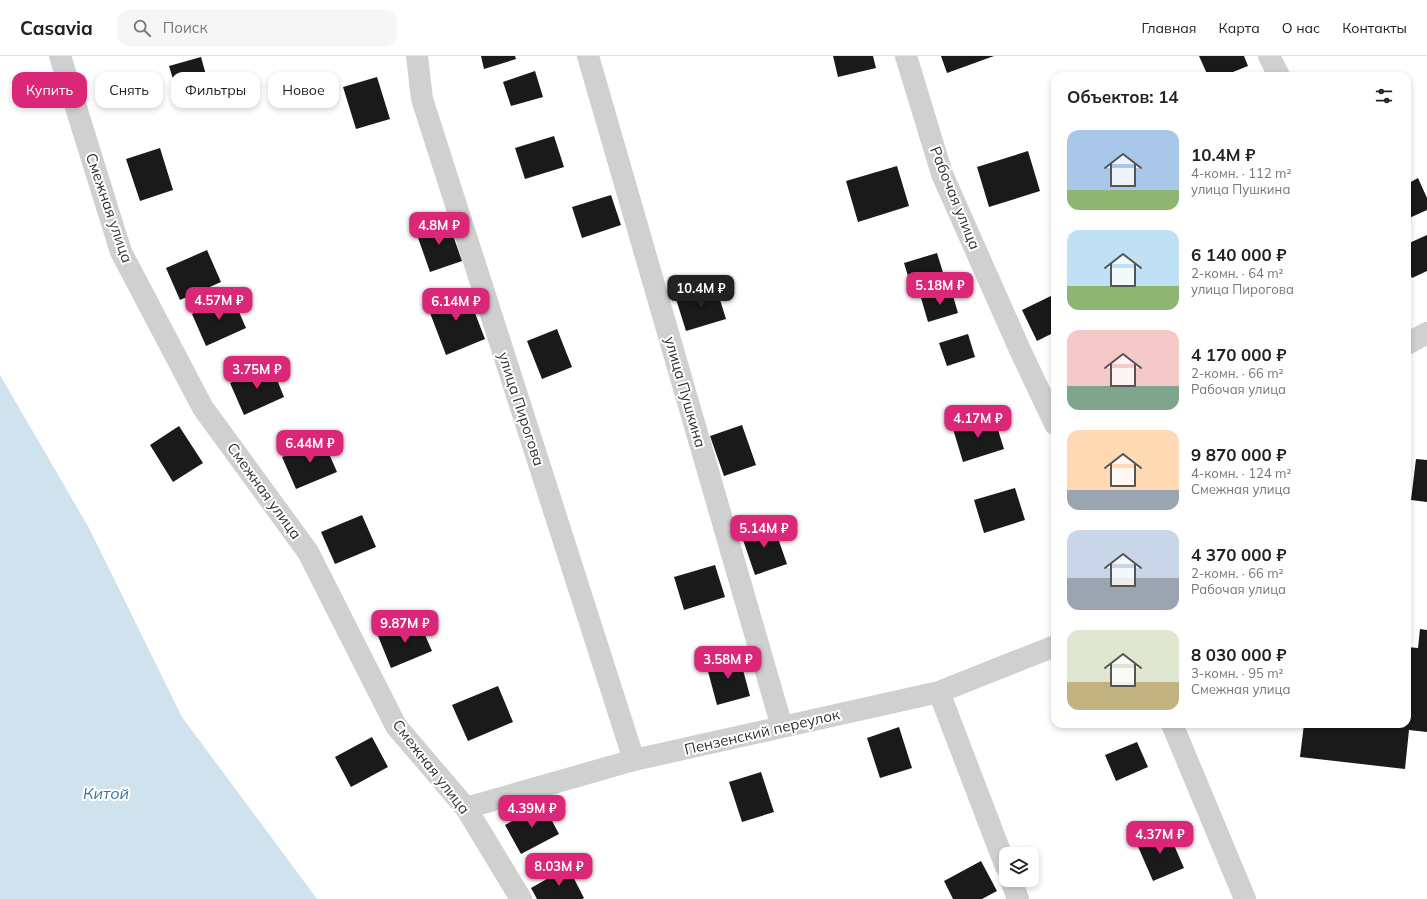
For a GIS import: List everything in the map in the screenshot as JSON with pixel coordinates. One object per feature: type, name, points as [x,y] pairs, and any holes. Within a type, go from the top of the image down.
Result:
[{"type":"street","name":"Смежная улица","points":[[60,56],[121,252],[203,408],[308,552],[396,726],[466,808],[521,899]]},
{"type":"street","name":"улица Пирогова","points":[[417,56],[422,99],[634,760]]},
{"type":"street","name":"улица Пушкина","points":[[588,56],[782,728]]},
{"type":"street","name":"Рабочая улица","points":[[906,56],[942,174],[1020,350],[1051,416]]},
{"type":"street","points":[[1269,56],[1277,72]]},
{"type":"street","name":"Пензенский переулок","points":[[466,808],[634,760],[939,692],[1051,648]]},
{"type":"street","points":[[939,692],[999,849]]},
{"type":"street","points":[[1174,728],[1245,899]]},
{"type":"street","points":[[1014,887],[1018,899]]},
{"type":"water","name":"Китой","points":[[0,375],[89,528],[182,717],[317,899],[0,899]]},
{"type":"building","points":[[481,56],[515,56],[516,59],[484,69]]},
{"type":"building","points":[[833,56],[873,56],[876,68],[838,77]]},
{"type":"building","points":[[941,56],[994,56],[947,73]]},
{"type":"building","points":[[1199,56],[1244,56],[1248,66],[1233,72],[1206,72]]},
{"type":"building","points":[[201,57],[205,72],[171,72],[169,66]]},
{"type":"building","points":[[535,71],[543,97],[511,106],[503,82]]},
{"type":"building","points":[[377,77],[390,119],[356,129],[343,87]]},
{"type":"building","points":[[554,136],[564,167],[525,179],[515,148]]},
{"type":"building","points":[[160,148],[173,190],[140,201],[126,159]]},
{"type":"building","points":[[1028,151],[1040,191],[989,207],[977,167]]},
{"type":"building","points":[[897,166],[909,206],[858,222],[846,181]]},
{"type":"building","points":[[1418,178],[1427,198],[1427,210],[1411,217],[1411,182]]},
{"type":"building","points":[[611,195],[621,225],[582,238],[572,207]]},
{"type":"building","points":[[448,221],[462,261],[430,272],[416,232]]},
{"type":"building","points":[[1427,235],[1427,271],[1412,278],[1411,276],[1411,242]]},
{"type":"building","points":[[207,250],[221,282],[180,300],[166,268]]},
{"type":"building","points":[[937,253],[945,279],[912,289],[904,263]]},
{"type":"building","points":[[716,287],[726,319],[686,331],[676,299]]},
{"type":"building","points":[[951,289],[958,313],[928,322],[921,298]]},
{"type":"building","points":[[466,290],[485,339],[446,355],[427,305]]},
{"type":"building","points":[[232,296],[246,328],[206,346],[192,314]]},
{"type":"building","points":[[1051,296],[1051,334],[1037,341],[1022,310]]},
{"type":"building","points":[[557,329],[572,367],[542,379],[527,341]]},
{"type":"building","points":[[968,334],[975,357],[947,366],[939,343]]},
{"type":"building","points":[[271,365],[284,397],[244,415],[230,383]]},
{"type":"building","points":[[994,417],[1004,449],[963,462],[953,429]]},
{"type":"building","points":[[742,425],[756,465],[724,476],[710,436]]},
{"type":"building","points":[[179,426],[203,463],[173,482],[150,445]]},
{"type":"building","points":[[323,440],[337,472],[296,489],[282,457]]},
{"type":"building","points":[[1416,459],[1427,460],[1427,502],[1411,500]]},
{"type":"building","points":[[1015,488],[1025,520],[984,533],[974,500]]},
{"type":"building","points":[[362,515],[376,547],[335,564],[321,532]]},
{"type":"building","points":[[773,524],[787,564],[755,575],[741,534]]},
{"type":"building","points":[[715,565],[725,597],[684,610],[674,577]]},
{"type":"building","points":[[418,619],[432,651],[391,668],[378,636]]},
{"type":"building","points":[[1420,629],[1427,630],[1427,732],[1409,730],[1405,769],[1300,757],[1304,728],[1411,728],[1411,647],[1418,648]]},
{"type":"building","points":[[739,655],[750,696],[717,705],[706,664]]},
{"type":"building","points":[[498,686],[513,722],[468,741],[452,705]]},
{"type":"building","points":[[899,727],[912,768],[880,778],[867,738]]},
{"type":"building","points":[[372,737],[388,767],[351,787],[335,757]]},
{"type":"building","points":[[1137,742],[1148,767],[1116,781],[1105,755]]},
{"type":"building","points":[[761,772],[774,812],[742,822],[729,782]]},
{"type":"building","points":[[543,804],[559,834],[521,854],[505,825]]},
{"type":"building","points":[[1167,829],[1184,868],[1153,881],[1136,842]]},
{"type":"building","points":[[981,861],[997,891],[982,899],[953,899],[944,881]]},
{"type":"building","points":[[568,867],[584,898],[537,899],[531,888]]}]
